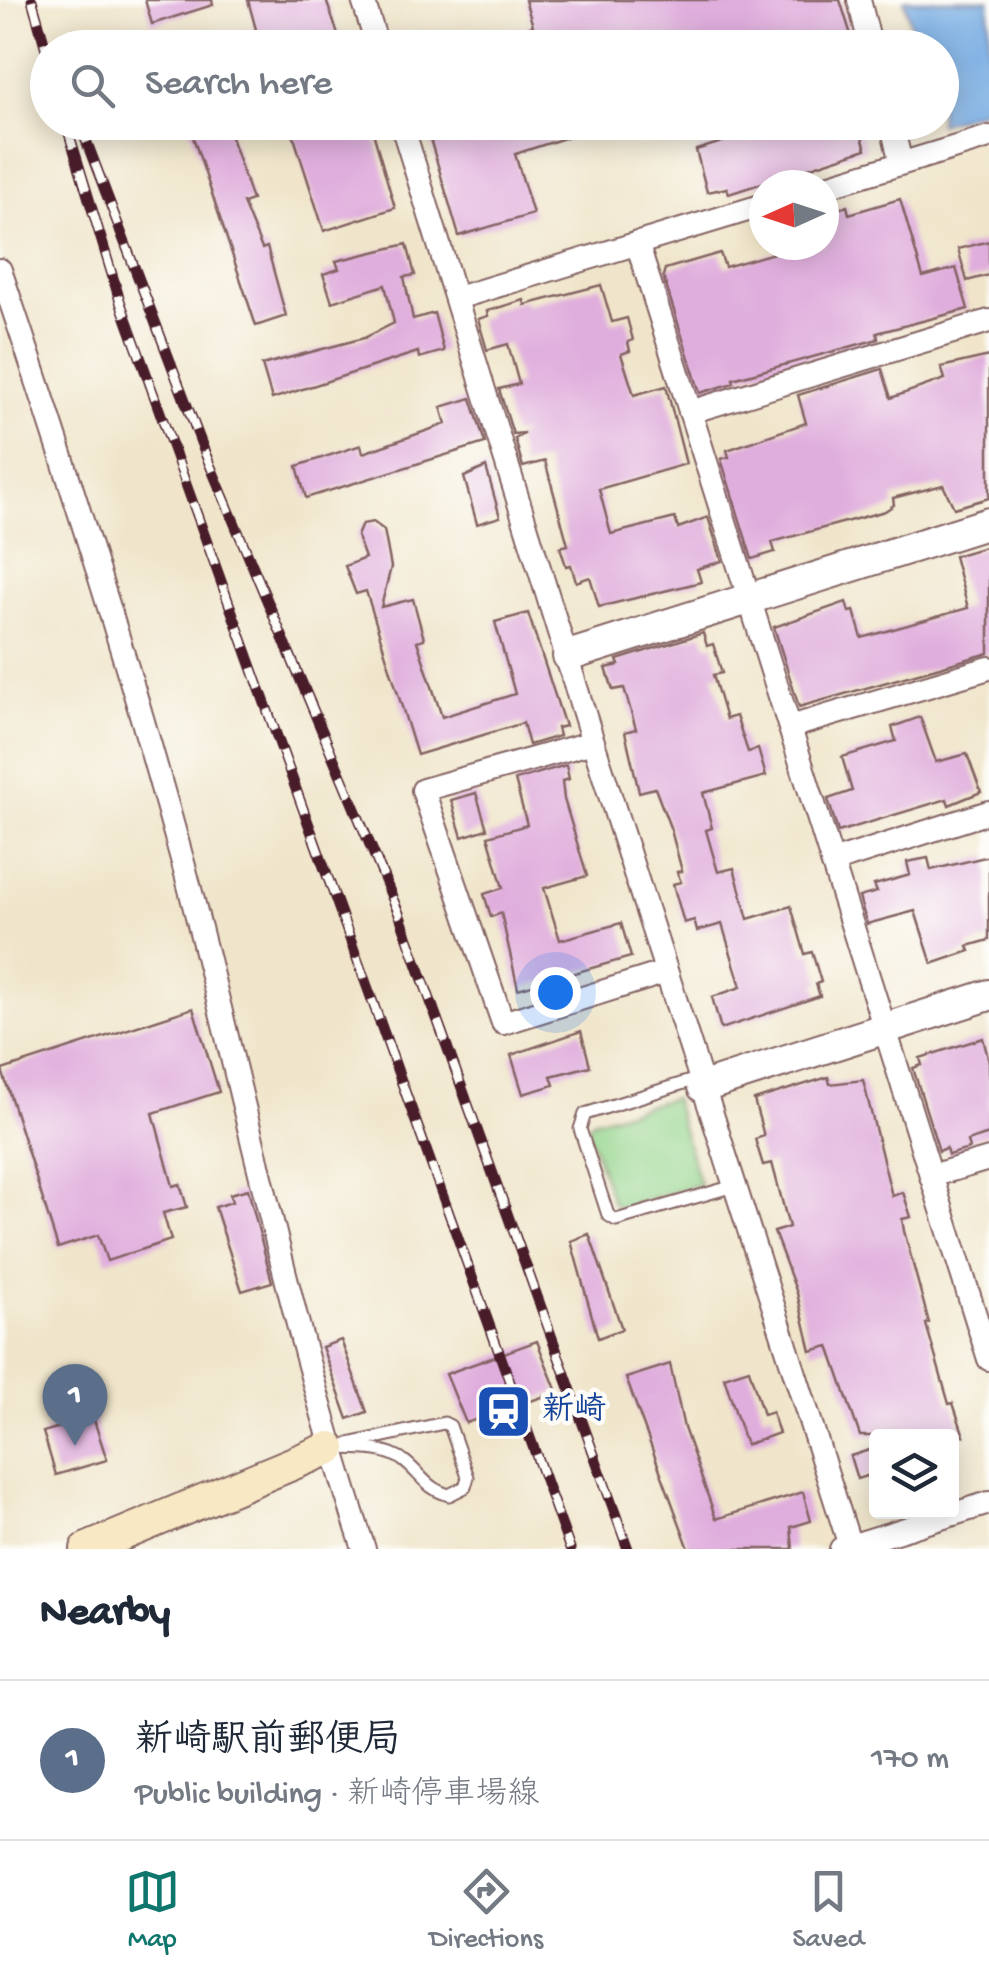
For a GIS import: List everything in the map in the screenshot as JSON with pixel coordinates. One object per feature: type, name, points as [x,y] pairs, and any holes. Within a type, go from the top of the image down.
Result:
[{"type":"main road","points":[[87,1549],[330,1448]]},
{"type":"street","points":[[362,0],[372,30]]},
{"type":"street","points":[[858,0],[866,30]]},
{"type":"street","points":[[839,183],[989,137]]},
{"type":"street","points":[[407,140],[848,1548],[989,1503]]},
{"type":"street","points":[[896,140],[902,164]]},
{"type":"street","points":[[456,298],[749,210]]},
{"type":"street","points":[[636,244],[931,1176],[984,1326],[989,1359]]},
{"type":"street","points":[[0,270],[61,451],[184,866],[330,1448],[364,1549]]},
{"type":"street","points":[[690,412],[989,321]]},
{"type":"street","points":[[568,656],[989,523]]},
{"type":"street","points":[[790,727],[989,668]]},
{"type":"street","points":[[593,742],[423,790],[503,1023],[666,972]]},
{"type":"street","points":[[832,862],[989,812]]},
{"type":"street","points":[[701,1082],[989,995]]},
{"type":"street","points":[[931,1176],[989,1159]]},
{"type":"lane","points":[[701,1082],[585,1114],[580,1129],[608,1216],[616,1220],[734,1186]]},
{"type":"lane","points":[[444,1423],[450,1426],[468,1478],[465,1487],[449,1495],[428,1489],[402,1458],[377,1450],[330,1448],[444,1423]]},
{"type":"green space","points":[[673,1098],[700,1184],[620,1208],[613,1204],[587,1129],[592,1121]]},
{"type":"water","points":[[904,0],[989,0],[989,108],[959,118],[959,30],[912,30]]},
{"type":"building","points":[[145,0],[212,0],[213,5],[152,24]]},
{"type":"building","points":[[248,0],[326,0],[337,30],[256,30]]},
{"type":"building","points":[[525,0],[840,0],[849,30],[521,30],[533,26]]},
{"type":"building","points":[[194,140],[232,140],[252,200],[243,203],[262,249],[267,247],[286,316],[256,326]]},
{"type":"building","points":[[295,140],[375,140],[395,208],[324,231]]},
{"type":"building","points":[[430,140],[559,140],[515,154],[533,214],[459,236]]},
{"type":"building","points":[[728,140],[863,140],[866,149],[802,170],[749,170],[749,187],[729,194],[727,188],[707,192],[696,150]]},
{"type":"building","points":[[900,199],[923,277],[956,268],[968,309],[877,333],[878,339],[733,379],[734,383],[700,393],[663,276],[665,269],[720,253],[725,267],[750,260],[839,260],[839,208],[847,206],[849,214]]},
{"type":"building","points":[[989,241],[989,275],[967,281],[958,249]]},
{"type":"building","points":[[407,244],[415,275],[404,277],[413,319],[434,313],[444,351],[419,358],[418,352],[272,399],[262,365],[364,338],[394,323],[385,285],[332,302],[323,274],[339,269],[336,261]]},
{"type":"building","points":[[601,285],[612,322],[627,318],[633,340],[628,342],[630,351],[621,354],[634,395],[666,386],[686,464],[599,489],[611,534],[675,518],[678,528],[708,517],[722,561],[697,569],[701,582],[599,607],[590,577],[576,582],[571,565],[566,566],[560,547],[568,545],[545,461],[523,467],[515,439],[525,433],[513,434],[499,389],[519,384],[508,344],[487,350],[478,319],[488,316],[487,311],[524,300],[525,305]]},
{"type":"building","points":[[989,356],[989,498],[954,508],[943,485],[893,498],[894,505],[885,511],[772,542],[775,552],[752,559],[721,459],[729,457],[727,450],[806,423],[798,395],[882,369],[891,398],[945,379],[941,367]]},
{"type":"building","points":[[471,398],[485,443],[306,498],[297,466],[361,445],[363,453],[446,424],[441,407]]},
{"type":"building","points":[[486,467],[500,517],[477,524],[464,477]]},
{"type":"building","points":[[373,522],[384,530],[391,567],[381,607],[413,599],[424,639],[417,641],[442,717],[515,694],[495,622],[528,613],[565,726],[557,728],[559,736],[529,745],[523,723],[417,755],[366,591],[356,594],[345,566],[365,558],[357,536],[362,524]]},
{"type":"building","points":[[989,546],[989,653],[799,707],[774,627],[846,602],[849,612],[854,611],[862,638],[968,608],[954,556]]},
{"type":"building","points":[[703,633],[707,646],[713,644],[722,673],[713,675],[726,719],[736,716],[748,752],[758,749],[766,776],[703,793],[712,828],[706,830],[718,872],[734,868],[748,919],[791,906],[805,954],[812,952],[821,982],[816,984],[820,996],[721,1029],[712,997],[741,987],[722,924],[697,931],[694,920],[684,923],[673,884],[681,882],[677,872],[682,871],[671,830],[655,788],[639,792],[625,732],[636,729],[624,688],[613,690],[606,668],[619,665],[617,660]]},
{"type":"building","points":[[920,717],[936,762],[967,754],[981,792],[949,805],[947,799],[838,832],[828,799],[852,791],[842,757],[896,741],[892,727]]},
{"type":"building","points":[[566,765],[569,779],[562,781],[564,799],[587,876],[544,888],[560,940],[621,923],[631,957],[518,989],[501,913],[491,917],[484,894],[503,888],[488,836],[527,825],[515,780]]},
{"type":"building","points":[[476,793],[487,829],[462,837],[451,800]]},
{"type":"building","points":[[989,856],[989,940],[968,946],[970,951],[932,964],[915,911],[867,924],[859,897],[877,892],[874,885],[910,875],[907,862],[928,858],[931,870]]},
{"type":"building","points":[[193,1008],[219,1092],[153,1113],[173,1186],[180,1184],[187,1207],[163,1213],[171,1240],[107,1261],[98,1235],[58,1248],[2,1070]]},
{"type":"building","points":[[581,1031],[590,1066],[551,1076],[554,1085],[523,1094],[511,1055]]},
{"type":"building","points":[[983,1038],[989,1062],[989,1134],[967,1141],[969,1149],[948,1155],[946,1148],[939,1151],[913,1068],[922,1065],[920,1058]]},
{"type":"building","points":[[828,1077],[830,1084],[863,1080],[892,1196],[903,1192],[911,1217],[902,1219],[929,1323],[926,1324],[949,1404],[953,1403],[964,1436],[959,1436],[959,1429],[869,1429],[869,1436],[860,1436],[829,1346],[811,1351],[797,1293],[774,1232],[789,1227],[772,1163],[763,1165],[755,1139],[764,1136],[754,1100]]},
{"type":"building","points":[[248,1189],[272,1282],[242,1291],[215,1207],[232,1202],[230,1194]]},
{"type":"building","points":[[589,1234],[622,1329],[598,1338],[571,1241]]},
{"type":"building","points":[[341,1340],[367,1412],[348,1419],[322,1347]]},
{"type":"building","points":[[537,1341],[557,1392],[466,1423],[446,1374]]},
{"type":"building","points":[[670,1364],[684,1428],[716,1519],[803,1492],[811,1521],[791,1527],[793,1549],[689,1549],[626,1378]]},
{"type":"building","points":[[749,1369],[763,1415],[772,1412],[779,1433],[746,1445],[724,1377]]},
{"type":"building","points":[[93,1417],[107,1460],[56,1475],[43,1432]]},
{"type":"building","points":[[869,1450],[869,1475],[857,1479],[850,1456]]},
{"type":"railway","points":[[32,0],[41,30]]},
{"type":"railway","points":[[71,140],[121,304],[570,1549]]},
{"type":"railway","points":[[86,140],[205,453],[400,916],[628,1549]]},
{"type":"place","name":"新崎","points":[[503,1412]]},
{"type":"place","name":"新崎駅前郵便局","points":[[75,1446]]}]
